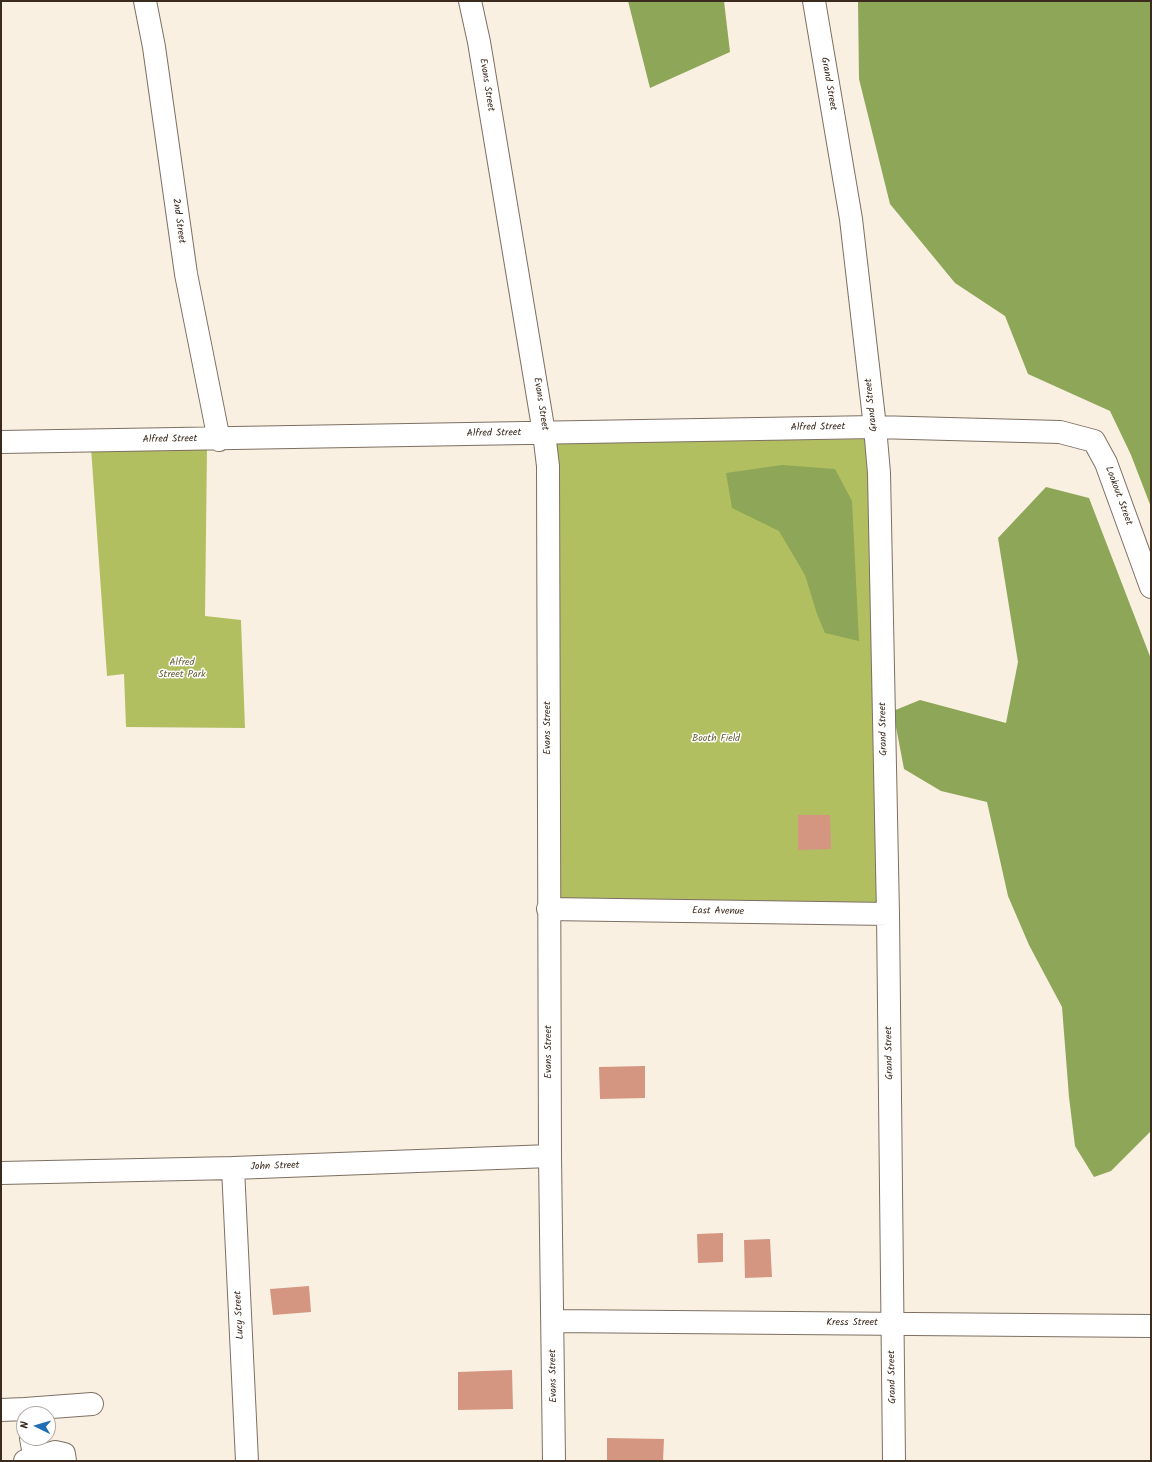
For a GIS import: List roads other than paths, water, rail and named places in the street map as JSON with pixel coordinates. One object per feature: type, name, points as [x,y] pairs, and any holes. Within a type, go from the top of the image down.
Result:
[{"type":"street","name":"2nd Street","points":[[145,1],[154,46],[186,274],[219,440]]},
{"type":"street","name":"Evans Street","points":[[470,1],[479,42],[544,433],[548,466],[548,909],[554,1461]]},
{"type":"street","name":"Grand Street","points":[[814,1],[851,220],[879,473],[888,914],[894,1461]]},
{"type":"street","name":"Alfred Street","points":[[1,442],[219,440],[875,427],[1060,432]]},
{"type":"street","name":"Lookout Street","points":[[1060,432],[1094,441],[1106,463],[1151,587]]},
{"type":"street","name":"East Avenue","points":[[548,909],[888,914]]},
{"type":"street","name":"John Street","points":[[1,1173],[233,1168],[550,1156]]},
{"type":"street","name":"Lucy Street","points":[[233,1168],[248,1461]]},
{"type":"street","name":"Kress Street","points":[[553,1321],[1151,1326]]},
{"type":"street","points":[[56,1408],[92,1404]]},
{"type":"street","points":[[1,1410],[16,1411]]},
{"type":"street","points":[[31,1454],[55,1452],[64,1454],[65,1461]]},
{"type":"park label","name":"Alfred Street Park","points":[[182,668]]},
{"type":"park label","name":"Booth Field","points":[[716,739]]}]
